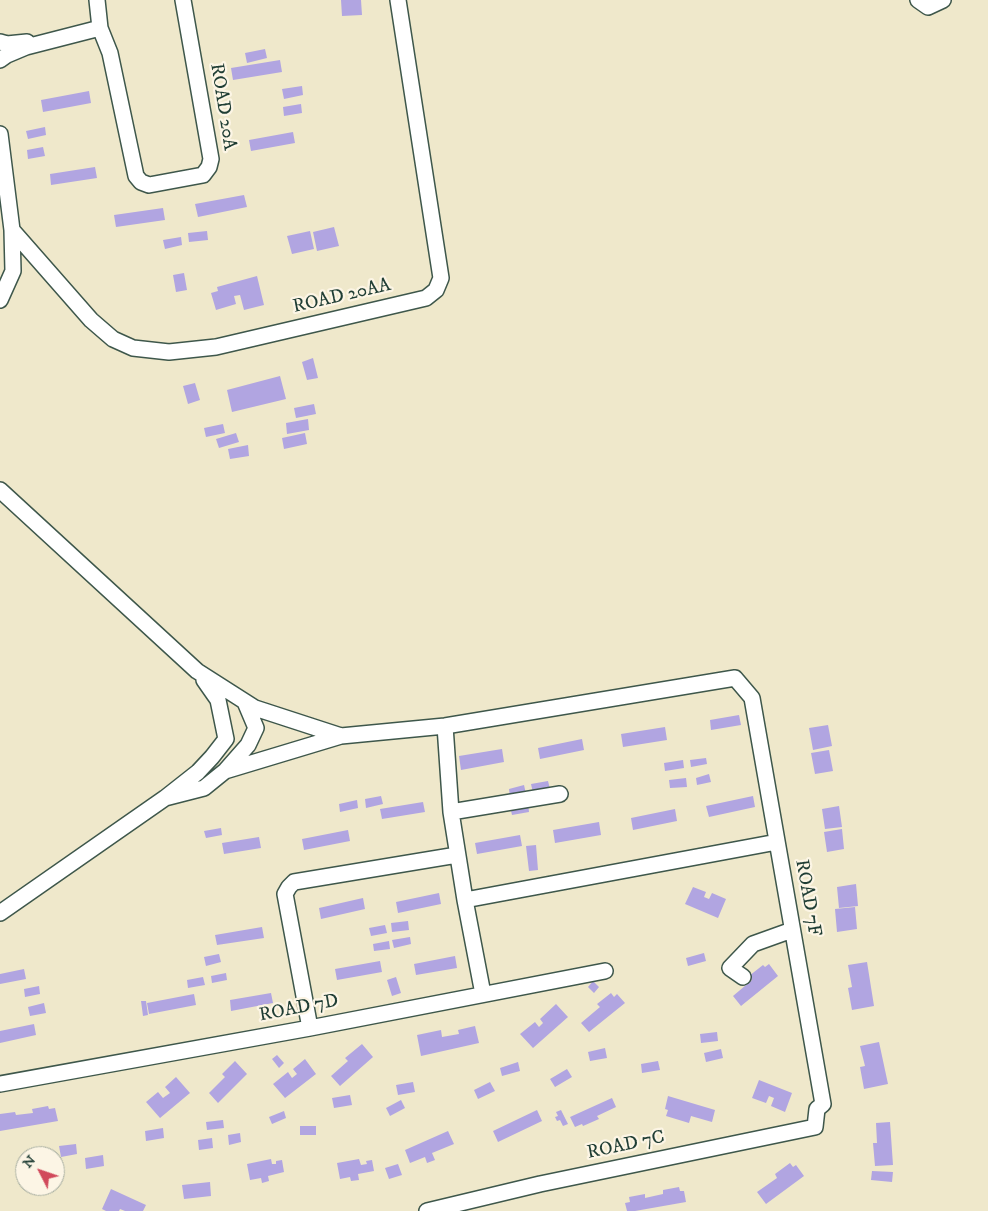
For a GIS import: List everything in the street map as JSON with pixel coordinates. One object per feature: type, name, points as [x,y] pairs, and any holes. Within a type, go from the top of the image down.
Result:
[{"type":"street","name":"ROAD 20A","points":[[97,0],[100,28],[110,53],[136,176],[141,182],[149,185],[203,175],[209,167],[211,159],[183,0]]},
{"type":"street","name":"ROAD 20AA","points":[[12,230],[91,320],[113,339],[133,348],[169,352],[216,347],[426,298],[436,290],[441,278],[398,0]]},
{"type":"street","points":[[918,0],[928,7],[943,0]]},
{"type":"street","points":[[0,60],[8,55],[43,42],[100,28]]},
{"type":"street","points":[[0,42],[7,44],[43,42]]},
{"type":"street","points":[[0,134],[12,230],[13,271],[0,300]]},
{"type":"street","points":[[0,490],[197,671],[255,708],[341,736]]},
{"type":"street","points":[[0,914],[165,798],[198,772],[226,739],[218,700],[197,671]]},
{"type":"street","name":"ROAD 7F","points":[[445,726],[735,678],[748,691],[752,698],[824,1104],[816,1109]]},
{"type":"street","points":[[165,798],[204,788],[225,771],[248,745],[256,728],[245,702]]},
{"type":"street","points":[[225,771],[341,736],[445,726],[451,812],[457,855],[483,994]]},
{"type":"street","points":[[451,812],[560,794]]},
{"type":"street","points":[[465,900],[777,842]]},
{"type":"street","points":[[310,1028],[286,894],[289,887],[294,882],[457,855]]},
{"type":"street","points":[[743,976],[730,968],[753,944],[792,930]]},
{"type":"street","name":"ROAD 7D","points":[[0,1084],[310,1028],[605,971]]},
{"type":"street","name":"ROAD 7C","points":[[427,1211],[540,1184],[816,1127],[816,1109]]},
{"type":"building","points":[[341,0],[361,0],[362,15],[342,16]]},
{"type":"building","points":[[265,49],[267,58],[247,63],[245,53]]},
{"type":"building","points":[[280,60],[282,72],[233,80],[231,68]]},
{"type":"building","points":[[302,86],[303,95],[284,99],[282,89]]},
{"type":"building","points":[[89,91],[91,103],[43,112],[41,100]]},
{"type":"building","points":[[301,104],[302,113],[284,116],[283,107]]},
{"type":"building","points":[[45,127],[46,135],[28,139],[26,131]]},
{"type":"building","points":[[293,132],[295,143],[251,151],[249,140]]},
{"type":"building","points":[[43,147],[45,156],[28,159],[27,150]]},
{"type":"building","points":[[95,167],[97,178],[51,185],[50,174]]},
{"type":"building","points":[[244,195],[247,207],[198,217],[195,204]]},
{"type":"building","points":[[163,208],[165,220],[116,227],[114,215]]},
{"type":"building","points":[[334,227],[339,246],[317,251],[313,232]]},
{"type":"building","points":[[207,231],[208,240],[189,242],[188,233]]},
{"type":"building","points":[[310,231],[314,249],[292,254],[287,236]]},
{"type":"building","points":[[181,237],[182,245],[165,249],[163,240]]},
{"type":"building","points":[[184,273],[187,290],[176,292],[173,275]]},
{"type":"building","points":[[257,276],[264,305],[244,310],[240,295],[234,296],[236,304],[216,310],[211,293],[218,291],[217,287]]},
{"type":"building","points":[[313,358],[318,378],[307,380],[302,362]]},
{"type":"building","points":[[280,376],[286,399],[232,412],[227,390]]},
{"type":"building","points":[[195,383],[200,400],[188,404],[183,386]]},
{"type":"building","points":[[314,404],[316,414],[296,418],[294,408]]},
{"type":"building","points":[[308,419],[309,430],[287,434],[286,423]]},
{"type":"building","points":[[223,424],[225,433],[206,437],[204,428]]},
{"type":"building","points":[[236,433],[239,442],[219,448],[216,439]]},
{"type":"building","points":[[305,433],[307,444],[284,449],[282,438]]},
{"type":"building","points":[[248,445],[249,456],[230,459],[228,449]]},
{"type":"building","points":[[739,715],[741,725],[711,730],[710,720]]},
{"type":"building","points":[[828,725],[832,746],[813,750],[809,728]]},
{"type":"building","points":[[665,727],[667,740],[623,747],[621,734]]},
{"type":"building","points":[[582,739],[584,750],[540,759],[538,748]]},
{"type":"building","points":[[502,749],[504,762],[461,770],[459,756]]},
{"type":"building","points":[[829,750],[833,771],[815,774],[811,753]]},
{"type":"building","points":[[706,758],[707,764],[691,767],[690,760]]},
{"type":"building","points":[[683,760],[684,768],[665,771],[664,763]]},
{"type":"building","points":[[709,774],[711,782],[697,785],[696,778]]},
{"type":"building","points":[[686,778],[687,787],[670,788],[669,780]]},
{"type":"building","points":[[548,781],[550,789],[533,793],[531,784]]},
{"type":"building","points":[[524,785],[526,794],[510,797],[509,789]]},
{"type":"building","points":[[381,796],[383,804],[366,808],[365,799]]},
{"type":"building","points":[[753,796],[755,807],[709,817],[706,806]]},
{"type":"building","points":[[357,800],[358,808],[340,812],[339,804]]},
{"type":"building","points":[[423,802],[425,812],[382,819],[380,809]]},
{"type":"building","points":[[528,803],[529,812],[512,815],[510,806]]},
{"type":"building","points":[[839,806],[842,827],[825,829],[822,809]]},
{"type":"building","points":[[675,809],[677,821],[633,830],[631,818]]},
{"type":"building","points":[[599,822],[601,835],[555,843],[553,830]]},
{"type":"building","points":[[221,828],[222,835],[206,838],[204,831]]},
{"type":"building","points":[[842,829],[844,849],[827,852],[824,832]]},
{"type":"building","points":[[348,830],[350,841],[304,850],[302,839]]},
{"type":"building","points":[[520,835],[522,846],[477,854],[475,843]]},
{"type":"building","points":[[259,837],[261,848],[224,854],[222,843]]},
{"type":"building","points":[[536,845],[538,870],[529,871],[526,846]]},
{"type":"building","points":[[856,884],[858,906],[839,908],[837,887]]},
{"type":"building","points":[[693,887],[706,892],[704,897],[709,899],[712,893],[726,899],[718,918],[685,904]]},
{"type":"building","points":[[439,893],[441,904],[398,913],[396,902]]},
{"type":"building","points":[[363,898],[365,909],[321,919],[319,908]]},
{"type":"building","points":[[855,907],[857,929],[837,932],[835,909]]},
{"type":"building","points":[[408,921],[409,930],[392,932],[391,923]]},
{"type":"building","points":[[385,925],[387,933],[371,936],[369,928]]},
{"type":"building","points":[[262,927],[264,938],[217,945],[215,935]]},
{"type":"building","points":[[410,937],[411,944],[394,948],[392,940]]},
{"type":"building","points":[[389,941],[390,949],[374,951],[373,944]]},
{"type":"building","points":[[704,953],[706,961],[688,966],[686,958]]},
{"type":"building","points":[[219,954],[221,962],[206,966],[204,957]]},
{"type":"building","points":[[455,956],[457,968],[416,975],[414,964]]},
{"type":"building","points":[[380,961],[382,972],[337,980],[335,969]]},
{"type":"building","points":[[867,962],[874,1006],[852,1010],[848,988],[852,987],[848,965]]},
{"type":"building","points":[[769,964],[778,976],[741,1006],[733,996],[752,980],[749,976],[763,965],[765,967]]},
{"type":"building","points":[[24,969],[26,979],[0,984],[0,974]]},
{"type":"building","points":[[226,973],[227,980],[212,983],[211,976]]},
{"type":"building","points":[[203,977],[205,985],[188,988],[187,980]]},
{"type":"building","points":[[396,977],[401,993],[392,996],[387,980]]},
{"type":"building","points":[[593,981],[599,987],[594,993],[588,987]]},
{"type":"building","points":[[39,986],[40,994],[25,997],[24,989]]},
{"type":"building","points":[[271,993],[273,1003],[231,1011],[230,1000]]},
{"type":"building","points":[[611,993],[614,997],[617,994],[625,1003],[589,1032],[581,1023],[600,1007],[597,1004]]},
{"type":"building","points":[[194,994],[196,1005],[149,1014],[147,1003]]},
{"type":"building","points":[[141,1001],[146,1001],[148,1015],[143,1016]]},
{"type":"building","points":[[44,1003],[46,1013],[30,1016],[28,1007]]},
{"type":"building","points":[[556,1004],[568,1017],[533,1048],[520,1034],[535,1022],[539,1027],[543,1023],[540,1019]]},
{"type":"building","points":[[34,1024],[36,1035],[0,1043],[0,1031]]},
{"type":"building","points":[[475,1026],[479,1043],[421,1056],[417,1035],[441,1030],[442,1037],[459,1034],[458,1030]]},
{"type":"building","points":[[717,1032],[718,1041],[701,1043],[700,1034]]},
{"type":"building","points":[[879,1042],[888,1084],[864,1089],[860,1067],[865,1066],[860,1046]]},
{"type":"building","points":[[362,1044],[373,1057],[340,1086],[331,1076],[348,1061],[345,1058]]},
{"type":"building","points":[[605,1048],[607,1058],[590,1061],[588,1052]]},
{"type":"building","points":[[721,1049],[723,1058],[706,1062],[704,1053]]},
{"type":"building","points":[[277,1055],[284,1063],[279,1068],[272,1059]]},
{"type":"building","points":[[305,1059],[316,1074],[285,1098],[273,1084],[288,1072],[292,1078],[297,1074],[293,1069]]},
{"type":"building","points":[[235,1061],[247,1074],[218,1103],[209,1093],[225,1077],[222,1074]]},
{"type":"building","points":[[658,1061],[660,1070],[642,1073],[641,1064]]},
{"type":"building","points":[[518,1062],[520,1071],[502,1076],[500,1068]]},
{"type":"building","points":[[567,1069],[572,1077],[555,1087],[550,1079]]},
{"type":"building","points":[[176,1077],[190,1093],[160,1118],[146,1102],[158,1092],[163,1098],[170,1093],[165,1087]]},
{"type":"building","points":[[759,1080],[792,1093],[785,1112],[771,1106],[774,1098],[769,1096],[766,1103],[752,1098]]},
{"type":"building","points":[[413,1082],[415,1092],[398,1095],[396,1085]]},
{"type":"building","points":[[490,1082],[495,1091],[478,1099],[474,1090]]},
{"type":"building","points":[[350,1095],[352,1105],[334,1108],[332,1098]]},
{"type":"building","points":[[668,1096],[715,1110],[712,1122],[691,1116],[689,1123],[666,1116],[668,1110],[665,1109]]},
{"type":"building","points":[[612,1098],[616,1107],[597,1116],[599,1119],[583,1126],[582,1124],[575,1127],[570,1117]]},
{"type":"building","points":[[401,1100],[405,1108],[390,1116],[386,1108]]},
{"type":"building","points":[[48,1106],[49,1109],[55,1108],[58,1121],[0,1131],[0,1114],[15,1112],[16,1115],[33,1113],[32,1109]]},
{"type":"building","points":[[537,1110],[542,1121],[498,1142],[493,1131]]},
{"type":"building","points":[[561,1110],[568,1124],[563,1126],[560,1120],[557,1121],[555,1117],[558,1116],[556,1112]]},
{"type":"building","points":[[284,1111],[286,1118],[272,1124],[269,1117]]},
{"type":"building","points":[[223,1120],[224,1128],[207,1130],[206,1122]]},
{"type":"building","points":[[890,1122],[893,1165],[875,1166],[873,1143],[877,1143],[876,1123]]},
{"type":"building","points":[[300,1126],[316,1126],[316,1135],[300,1135]]},
{"type":"building","points":[[163,1128],[164,1138],[146,1141],[145,1131]]},
{"type":"building","points":[[448,1131],[454,1144],[432,1153],[435,1160],[427,1163],[425,1157],[410,1163],[405,1150]]},
{"type":"building","points":[[240,1133],[241,1142],[229,1145],[228,1135]]},
{"type":"building","points":[[212,1138],[213,1148],[199,1150],[198,1140]]},
{"type":"building","points":[[76,1144],[77,1154],[65,1156],[65,1146],[59,1146]]},
{"type":"building","points":[[103,1155],[104,1166],[86,1169],[85,1158]]},
{"type":"building","points":[[271,1159],[272,1164],[282,1160],[284,1172],[268,1176],[269,1181],[262,1183],[261,1178],[250,1180],[247,1164]]},
{"type":"building","points":[[359,1159],[361,1165],[367,1164],[366,1161],[372,1160],[374,1171],[358,1174],[359,1180],[351,1181],[350,1177],[340,1179],[337,1163]]},
{"type":"building","points":[[790,1163],[793,1167],[796,1165],[804,1176],[766,1204],[757,1192],[777,1178],[775,1174]]},
{"type":"building","points":[[398,1164],[402,1175],[389,1179],[385,1168]]},
{"type":"building","points":[[872,1171],[893,1172],[892,1182],[871,1180]]},
{"type":"building","points":[[210,1182],[211,1196],[184,1199],[182,1185]]},
{"type":"building","points":[[679,1187],[680,1191],[684,1191],[686,1202],[627,1211],[625,1203],[630,1202],[629,1197],[645,1194],[645,1198],[663,1194],[663,1190]]},
{"type":"building","points":[[111,1189],[146,1205],[143,1211],[125,1211],[120,1209],[119,1211],[106,1211],[102,1209]]}]
